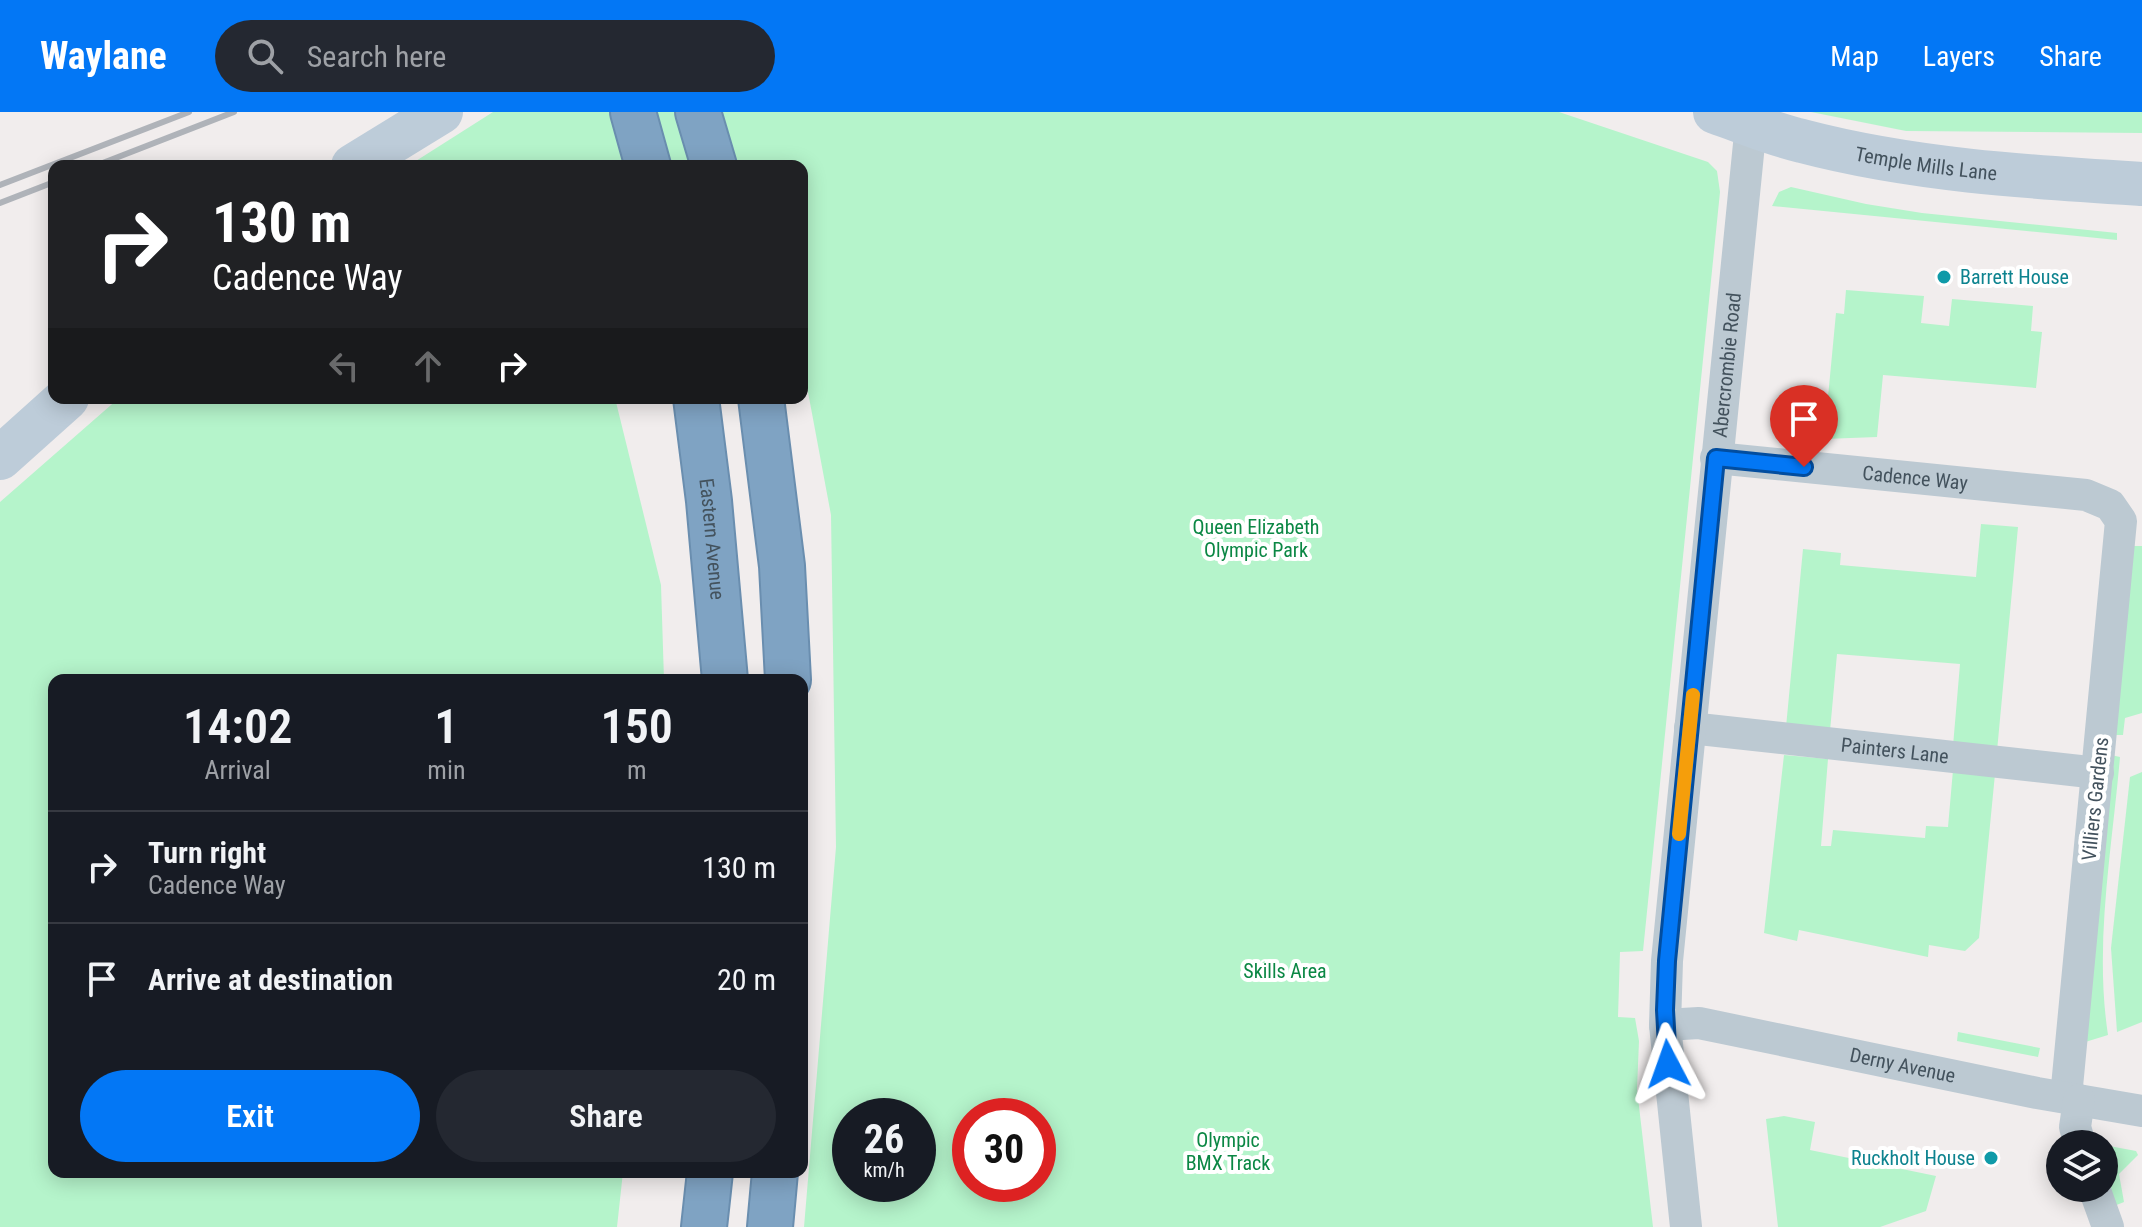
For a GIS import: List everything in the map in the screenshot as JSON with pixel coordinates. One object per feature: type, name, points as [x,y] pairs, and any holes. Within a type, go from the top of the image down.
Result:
[{"type":"highway","points":[[633,112],[647,160]]},
{"type":"highway","name":"Eastern Avenue","points":[[697,404],[724,674]]},
{"type":"highway","points":[[762,404],[782,566],[788,674]]},
{"type":"highway","points":[[704,1227],[709,1178]]},
{"type":"highway","points":[[770,1227],[774,1178]]},
{"type":"street","points":[[363,160],[441,112]]},
{"type":"street","name":"Temple Mills Lane","points":[[1733,118],[1799,141],[1886,157],[1983,172],[2142,184]]},
{"type":"street","name":"Abercrombie Road","points":[[1686,1227],[1665,1025],[1667,961],[1716,458],[1733,118]]},
{"type":"street","points":[[0,458],[60,404]]},
{"type":"street","name":"Cadence Way","points":[[1716,458],[2086,495],[2110,505]]},
{"type":"street","name":"Villiers Gardens","points":[[2076,1130],[2072,1098],[2122,525],[2110,505]]},
{"type":"street","name":"Painters Lane","points":[[1690,728],[2098,773]]},
{"type":"street","name":"Derny Avenue","points":[[1665,1025],[1699,1023],[2142,1111]]},
{"type":"street","points":[[2099,1202],[2108,1227]]},
{"type":"green space","name":"Queen Elizabeth Olympic Park","points":[[493,112],[1559,112],[1708,162],[1717,171],[1720,192],[1643,951],[1620,952],[1618,1017],[1635,1018],[1639,1041],[1637,1089],[1653,1227],[804,1227],[836,847],[831,515],[808,392],[808,160],[417,160]]},
{"type":"green space","points":[[1811,112],[2142,112],[2142,133],[1906,131]]},
{"type":"green space","points":[[1791,187],[1922,213],[2117,233],[2117,240],[1772,206],[1779,192]]},
{"type":"green space","points":[[1846,290],[1924,296],[1921,323],[1949,326],[1952,299],[2033,306],[2031,331],[2042,332],[2036,388],[1883,375],[1877,437],[1824,439],[1836,313],[1844,314]]},
{"type":"green space","points":[[112,404],[616,404],[661,585],[664,674],[48,674],[48,1178],[622,1178],[617,1227],[0,1227],[0,502]]},
{"type":"green space","points":[[1981,524],[2018,527],[1997,751],[1953,746],[1960,664],[1837,654],[1830,731],[1786,727],[1803,549],[1841,553],[1840,565],[1976,577]]},
{"type":"green space","points":[[2131,546],[2142,546],[2142,713],[2125,718],[2123,735],[2113,735]]},
{"type":"green space","points":[[1784,755],[1828,759],[1821,846],[1831,846],[1833,830],[1925,838],[1926,826],[1948,827],[1953,770],[1995,774],[1979,938],[1965,951],[1929,945],[1928,957],[1799,930],[1797,941],[1764,933]]},
{"type":"green space","points":[[2111,755],[2120,757],[2104,931],[2104,1000],[2108,1035],[2082,1043]]},
{"type":"green space","points":[[2142,772],[2142,1022],[2117,1032],[2111,948],[2130,777]]},
{"type":"green space","points":[[1958,1032],[2040,1048],[2038,1057],[1957,1041]]},
{"type":"green space","points":[[1784,1116],[1815,1122],[1810,1150],[1936,1176],[1926,1211],[1880,1227],[1778,1227],[1766,1119]]},
{"type":"green space","points":[[2118,1148],[2136,1151],[2138,1155],[2119,1174],[2124,1202],[2114,1206],[2113,1202],[2118,1202]]},
{"type":"railway","points":[[65,160],[189,112]]},
{"type":"railway","points":[[110,160],[234,112]]},
{"type":"railway","points":[[0,185],[48,166]]},
{"type":"railway","points":[[0,203],[48,184]]},
{"type":"slow traffic","points":[[1679,834],[1693,695]]},
{"type":"place","name":"Barrett House","points":[[1944,277]]},
{"type":"place","name":"Ruckholt House","points":[[1991,1158]]},
{"type":"route","points":[[1668,1064],[1665,1010],[1667,961],[1716,458],[1804,467]]},
{"type":"park label","name":"Skills Area","points":[[1285,971]]},
{"type":"park label","name":"Olympic BMX Track","points":[[1228,1152]]}]
